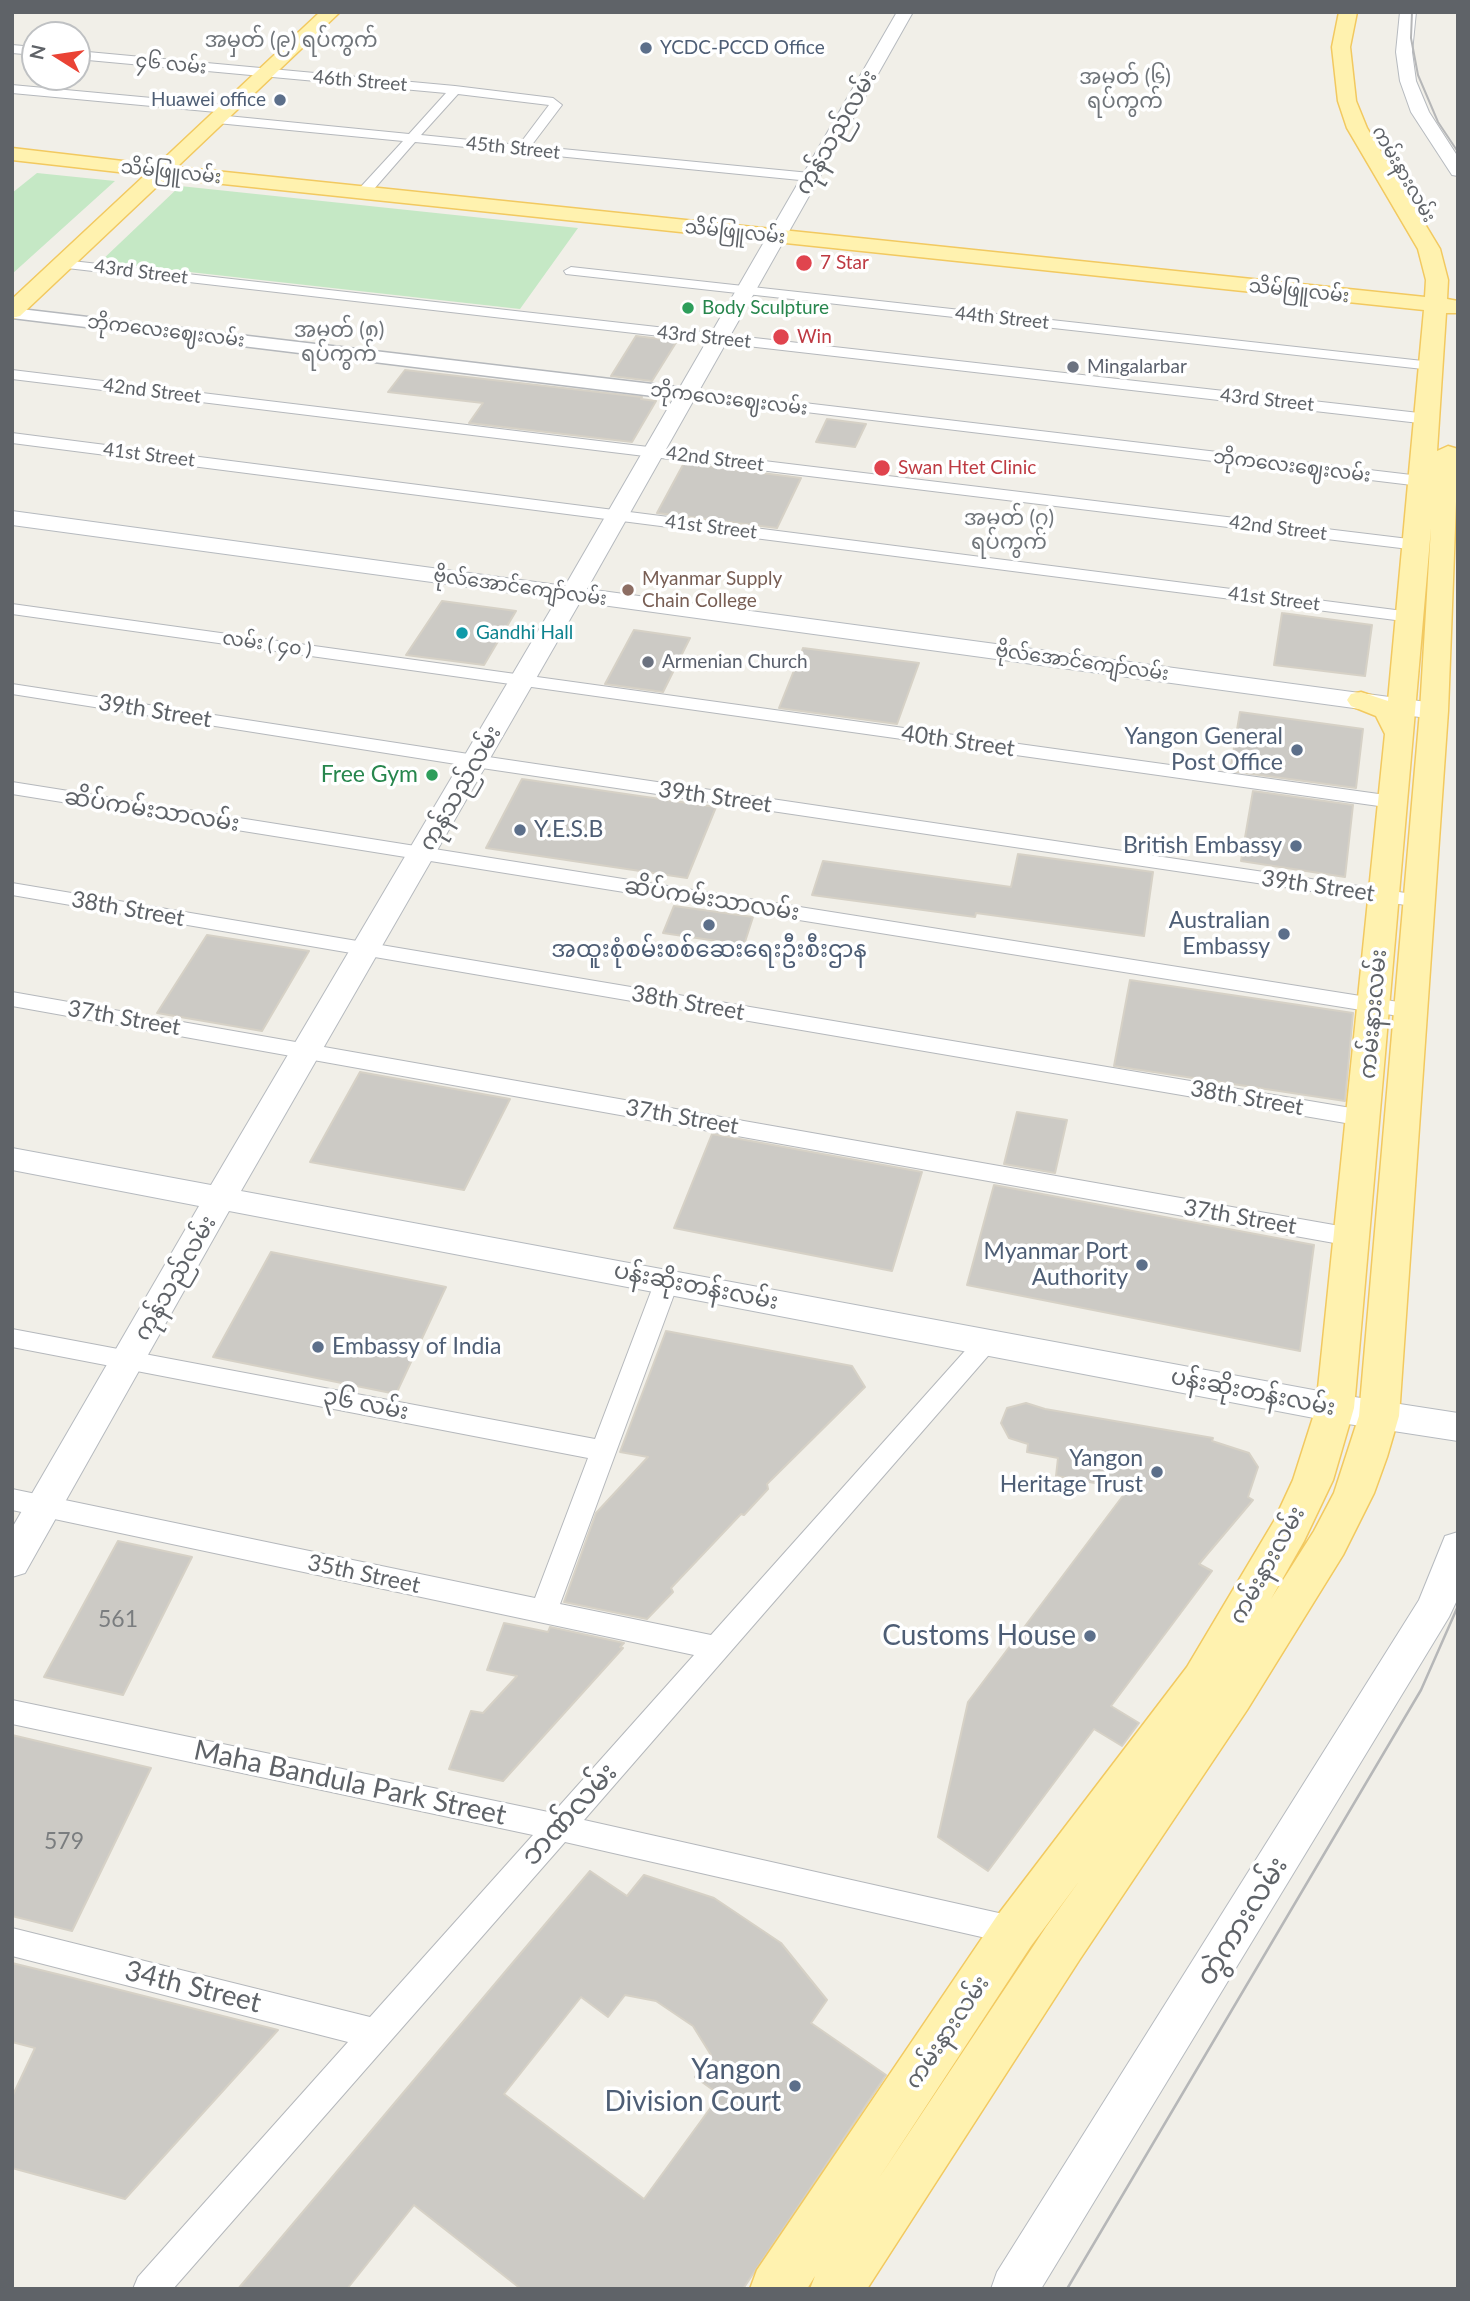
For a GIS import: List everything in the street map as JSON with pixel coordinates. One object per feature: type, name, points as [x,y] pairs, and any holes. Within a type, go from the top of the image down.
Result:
[{"type":"main road","points":[[12,312],[261,72],[331,12]]},
{"type":"main road","name":"ကုန်သည်လမ်း","points":[[12,1562],[28,1502],[129,1358],[523,680],[905,12]]},
{"type":"main road","name":"ကမ်းနားလမ်း","points":[[836,2289],[1063,1943],[1217,1688],[1313,1480],[1335,1408],[1417,545],[1434,483],[1428,419],[1433,360],[1454,263],[1347,101],[1341,47],[1348,12]]},
{"type":"main road","name":"ကမ်းနားလမ်း","points":[[776,2289],[1014,1931],[1217,1688],[1329,1543],[1354,1493],[1379,1416],[1434,711],[1434,483],[1446,306],[1434,264],[1418,228],[1367,129],[1357,48],[1362,12]]},
{"type":"main road","points":[[1408,12],[1404,52],[1408,81],[1420,112],[1458,171]]},
{"type":"main road","name":"သိမ်ဖြူလမ်း","points":[[12,154],[362,194],[1446,306]]},
{"type":"main road","points":[[1342,296],[1422,294],[1431,289],[1437,280]]},
{"type":"main road","points":[[1342,296],[1404,310],[1419,317],[1426,326],[1433,360]]},
{"type":"main road","name":"ဗိုလ်အောင်ကျော်လမ်း","points":[[12,518],[1361,700]]},
{"type":"main road","points":[[1361,700],[1388,696],[1402,707]]},
{"type":"main road","points":[[1361,700],[1387,712],[1402,707],[1434,711]]},
{"type":"main road","name":"ပန်းဆိုးတန်းလမ်း","points":[[12,1159],[1335,1408],[1458,1427]]},
{"type":"main road","name":"တွဲကားလမ်း","points":[[1014,2289],[1436,1606],[1458,1547]]},
{"type":"street","name":"၄၆ လမ်း","points":[[91,57],[261,72]]},
{"type":"street","name":"46th Street","points":[[261,72],[553,102],[556,106],[522,149]]},
{"type":"street","points":[[362,194],[455,90]]},
{"type":"street","name":"45th Street","points":[[35,91],[412,138],[810,177]]},
{"type":"street","name":"43rd Street","points":[[63,264],[1428,419]]},
{"type":"street","name":"44th Street","points":[[571,271],[1433,360]]},
{"type":"street","name":"ဘိုကလေးဈေးလမ်း","points":[[12,312],[1434,483]]},
{"type":"street","name":"42nd Street","points":[[12,374],[1417,545]]},
{"type":"street","name":"41st Street","points":[[12,438],[1411,617]]},
{"type":"street","name":"လမ်း ( ၄၀ )","points":[[12,609],[523,680]]},
{"type":"street","name":"40th Street","points":[[523,680],[1393,802]]},
{"type":"street","name":"39th Street","points":[[12,689],[475,761],[1419,901]]},
{"type":"street","name":"ဆိပ်ကမ်းသာလမ်း","points":[[12,788],[1411,1011]]},
{"type":"street","name":"38th Street","points":[[12,889],[1363,1118]]},
{"type":"street","name":"37th Street","points":[[12,999],[1351,1237]]},
{"type":"street","points":[[543,1612],[667,1281]]},
{"type":"street","name":"၃၆ လမ်း","points":[[12,1338],[86,1353],[129,1358],[603,1451]]},
{"type":"street","name":"ဘဏ်လမ်း","points":[[150,2289],[989,1341]]},
{"type":"street","name":"35th Street","points":[[28,1502],[716,1648]]},
{"type":"street","name":"Maha Bandula Park Street","points":[[12,1712],[558,1827],[1063,1943]]},
{"type":"street","name":"34th Street","points":[[12,1942],[374,2033]]},
{"type":"green space","points":[[37,173],[115,181],[12,274],[12,193]]},
{"type":"green space","points":[[180,186],[578,228],[520,309],[100,262]]},
{"type":"building","points":[[636,336],[677,341],[652,381],[611,376]]},
{"type":"building","points":[[405,370],[642,397],[641,399],[656,401],[632,442],[469,423],[483,403],[388,392]]},
{"type":"building","points":[[827,419],[866,424],[855,447],[816,442]]},
{"type":"building","points":[[684,463],[801,478],[777,528],[657,513]]},
{"type":"building","name":"Gandhi Hall","points":[[442,601],[516,611],[484,665],[406,655]]},
{"type":"building","points":[[1282,613],[1372,625],[1365,676],[1274,665]]},
{"type":"building","name":"Armenian Church","points":[[634,630],[690,638],[663,692],[605,684]]},
{"type":"building","points":[[803,648],[919,663],[897,724],[779,708]]},
{"type":"building","name":"Yangon General Post Office","points":[[1240,712],[1363,729],[1356,788],[1230,771]]},
{"type":"building","points":[[522,779],[716,807],[687,878],[486,848]]},
{"type":"building","name":"British Embassy","points":[[1253,791],[1353,805],[1345,877],[1241,861]]},
{"type":"building","points":[[1018,854],[1153,872],[1144,936],[976,913],[975,917],[812,895],[823,861],[1011,887]]},
{"type":"building","name":"အထူးစုံစမ်းစစ်ဆေးရေးဦးစီးဌာန","points":[[674,906],[753,917],[744,945],[663,933]]},
{"type":"building","points":[[207,935],[309,951],[262,1031],[157,1013]]},
{"type":"building","points":[[1130,980],[1353,1013],[1345,1101],[1114,1066]]},
{"type":"building","points":[[360,1072],[510,1099],[464,1190],[310,1162]]},
{"type":"building","points":[[1017,1112],[1067,1120],[1055,1173],[1004,1164]]},
{"type":"building","points":[[712,1134],[922,1172],[892,1271],[674,1228]]},
{"type":"building","name":"Myanmar Port Authority","points":[[994,1185],[1314,1245],[1300,1351],[967,1285]]},
{"type":"building","points":[[271,1252],[446,1287],[396,1394],[213,1357]]},
{"type":"building","points":[[666,1331],[852,1366],[865,1387],[767,1484],[768,1489],[671,1588],[673,1592],[647,1619],[564,1602],[596,1513],[648,1457],[620,1452]]},
{"type":"building","name":"Customs House","points":[[1026,1403],[1045,1409],[1213,1438],[1212,1441],[1249,1453],[1258,1467],[1248,1497],[1253,1500],[1199,1564],[1212,1571],[1111,1706],[1139,1723],[1122,1746],[1094,1729],[988,1871],[938,1837],[968,1702],[1128,1489],[1056,1476],[1058,1458],[1027,1452],[1028,1444],[1009,1438],[1001,1423],[1007,1408]]},
{"type":"building","points":[[118,1541],[192,1557],[123,1695],[44,1677]]},
{"type":"building","points":[[504,1623],[548,1632],[550,1627],[624,1643],[620,1647],[623,1648],[503,1781],[449,1769],[471,1711],[483,1713],[517,1676],[487,1670]]},
{"type":"building","points":[[12,1735],[151,1768],[72,1931],[12,1916]]},
{"type":"building","name":"Yangon Division Court","points":[[590,1871],[627,1896],[644,1875],[714,1898],[781,1943],[827,2000],[811,2023],[886,2075],[743,2289],[521,2289],[414,2205],[347,2289],[238,2289]],"holes":[[[625,1995],[656,2001],[693,2026],[711,2055],[695,2077],[720,2095],[644,2199],[504,2094],[581,1997],[608,2017]]]},
{"type":"building","points":[[12,1963],[278,2030],[125,2199],[12,2168],[12,2097],[35,2048],[12,2042]]},
{"type":"tram line","points":[[1412,12],[1411,38],[1418,75],[1438,122],[1458,152]]},
{"type":"tram line","points":[[1067,2289],[1421,1690],[1458,1606]]},
{"type":"place","name":"YCDC-PCCD Office","points":[[646,48]]},
{"type":"place","name":"Huawei office","points":[[280,100]]},
{"type":"place","name":"7 Star","points":[[804,263]]},
{"type":"place","name":"Body Sculpture","points":[[688,308]]},
{"type":"place","name":"Win","points":[[781,337]]},
{"type":"place","name":"Mingalarbar","points":[[1073,367]]},
{"type":"place","name":"Swan Htet Clinic","points":[[882,468]]},
{"type":"place","name":"Myanmar Supply Chain College","points":[[628,590]]},
{"type":"place","name":"Gandhi Hall","points":[[462,633]]},
{"type":"place","name":"Armenian Church","points":[[648,662]]},
{"type":"place","name":"Yangon General Post Office","points":[[1297,750]]},
{"type":"place","name":"Free Gym","points":[[432,775]]},
{"type":"place","name":"Y.E.S.B","points":[[520,830]]},
{"type":"place","name":"British Embassy","points":[[1296,846]]},
{"type":"place","name":"အထူးစုံစမ်းစစ်ဆေးရေးဦးစီးဌာန","points":[[709,925]]},
{"type":"place","name":"Australian Embassy","points":[[1284,934]]},
{"type":"place","name":"Myanmar Port Authority","points":[[1142,1265]]},
{"type":"place","name":"Embassy of India","points":[[318,1347]]},
{"type":"place","name":"Yangon Heritage Trust","points":[[1157,1472]]},
{"type":"place","name":"Customs House","points":[[1090,1636]]},
{"type":"place","name":"Yangon Division Court","points":[[795,2086]]},
{"type":"district","name":"အမှတ် (၉) ရပ်ကွက်","points":[[291,40]]},
{"type":"district","name":"အမှတ် (၆) ရပ်ကွက်","points":[[1125,89]]},
{"type":"district","name":"အမှတ် (၈) ရပ်ကွက်","points":[[339,342]]},
{"type":"district","name":"အမှတ် (၇) ရပ်ကွက်","points":[[1009,530]]}]
